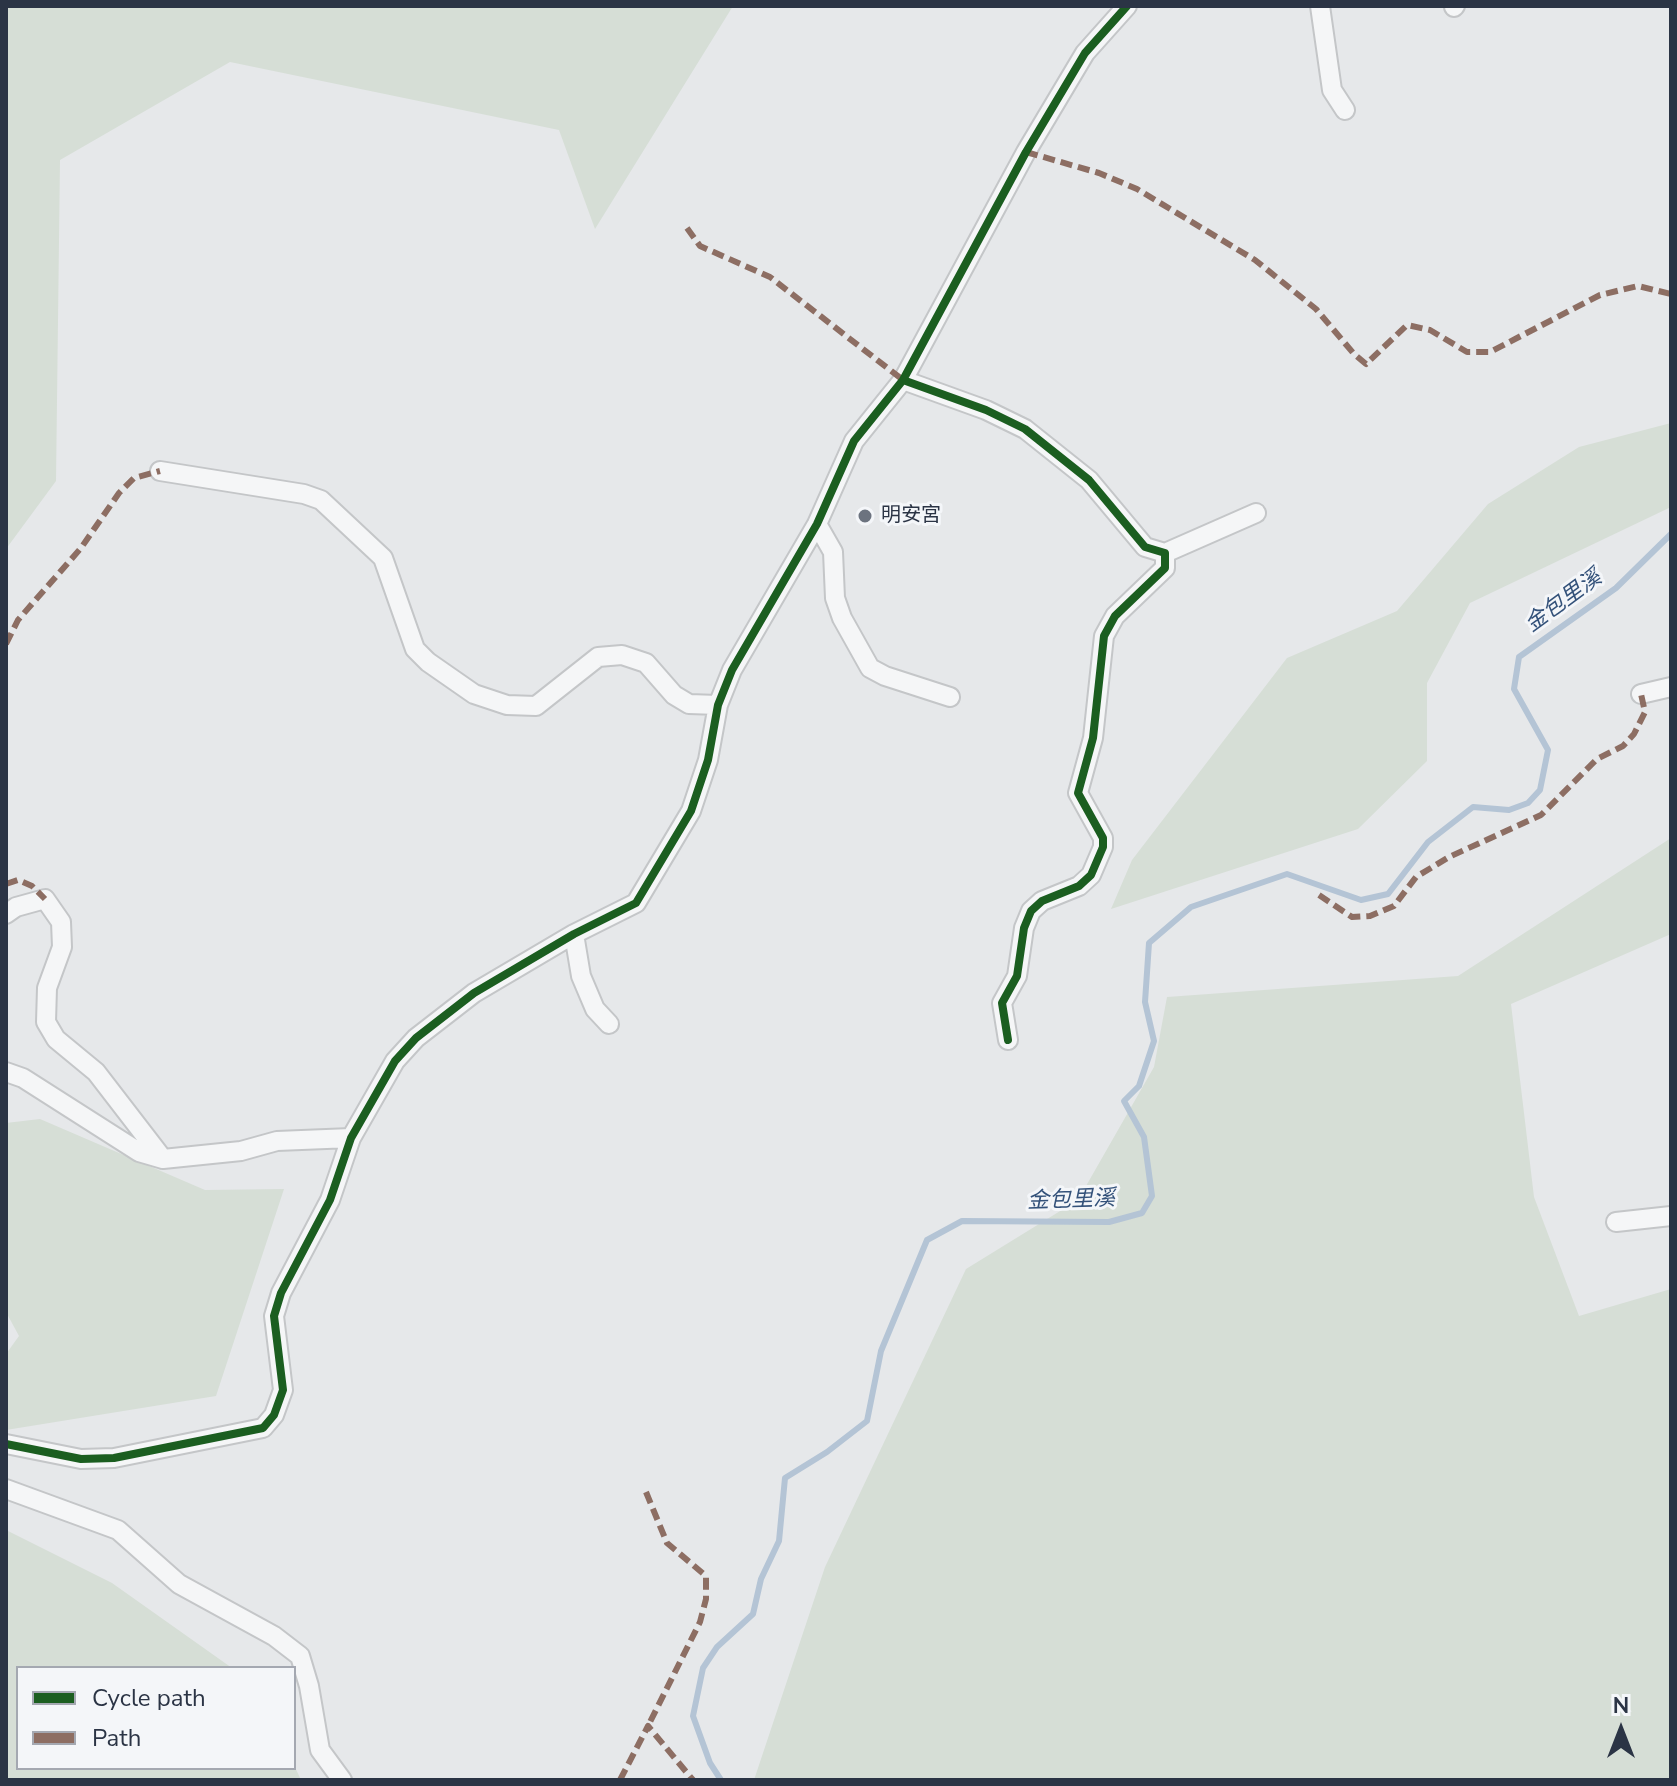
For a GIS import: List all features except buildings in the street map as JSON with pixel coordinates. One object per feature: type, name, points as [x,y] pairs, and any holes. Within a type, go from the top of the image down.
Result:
[{"type":"street","points":[[6,1444],[81,1459],[114,1458],[263,1428],[274,1415],[283,1390],[274,1316],[277,1304],[330,1200],[351,1138],[395,1061],[416,1038],[474,993],[574,934],[636,903],[657,873],[691,811],[708,760],[718,705],[732,670],[817,524],[854,441],[903,380],[1033,139],[1085,53],[1127,6]]},
{"type":"street","points":[[1320,6],[1332,90],[1345,110]]},
{"type":"street","points":[[903,380],[986,410],[1025,429],[1089,480],[1145,547],[1165,553],[1256,513]]},
{"type":"street","points":[[160,471],[304,494],[321,500],[383,558],[415,649],[428,662],[474,694],[507,705],[536,706],[598,657],[622,655],[646,663],[674,695],[689,704],[718,705]]},
{"type":"street","points":[[817,524],[833,552],[835,598],[842,618],[870,668],[885,676],[950,697]]},
{"type":"street","points":[[1008,1040],[1002,1003],[1017,976],[1024,928],[1031,911],[1042,901],[1079,886],[1091,875],[1103,847],[1103,838],[1078,793],[1093,738],[1104,636],[1115,616],[1165,568],[1165,553]]},
{"type":"street","points":[[1641,694],[1671,687]]},
{"type":"street","points":[[6,914],[16,907],[45,899],[61,922],[62,947],[47,988],[46,1022],[56,1039],[96,1072],[163,1159]]},
{"type":"street","points":[[574,934],[581,976],[595,1009],[609,1024]]},
{"type":"street","points":[[6,1072],[23,1078],[139,1152],[163,1159],[241,1151],[277,1141],[351,1138]]},
{"type":"street","points":[[1616,1222],[1671,1216]]},
{"type":"street","points":[[6,1489],[118,1530],[179,1584],[274,1636],[300,1656],[309,1686],[320,1750],[342,1780]]},
{"type":"shaded area","points":[[6,6],[733,6],[595,229],[559,130],[230,62],[60,160],[56,481],[6,549]]},
{"type":"shaded area","points":[[1671,423],[1671,507],[1470,603],[1427,683],[1427,761],[1358,829],[1111,909],[1132,860],[1287,658],[1397,611],[1488,504],[1579,447]]},
{"type":"shaded area","points":[[1671,838],[1671,934],[1511,1004],[1534,1197],[1579,1316],[1671,1289],[1671,1780],[754,1780],[825,1567],[966,1269],[1078,1200],[1154,1067],[1167,997],[1458,976]]},
{"type":"shaded area","points":[[40,1119],[205,1190],[284,1189],[216,1396],[6,1430],[6,1354],[19,1336],[6,1312],[6,1123]]},
{"type":"shaded area","points":[[6,1530],[112,1583],[229,1666],[16,1666],[16,1770],[296,1769],[301,1780],[6,1780]]},
{"type":"waterway","name":"金包里溪","points":[[721,1780],[710,1763],[693,1716],[703,1668],[717,1647],[753,1614],[761,1579],[779,1541],[785,1478],[827,1452],[867,1421],[881,1351],[927,1240],[962,1221],[1109,1222],[1142,1213],[1152,1196],[1144,1137],[1124,1101],[1139,1086],[1154,1041],[1145,1002],[1149,943],[1191,907],[1287,874],[1361,900],[1388,894],[1428,842],[1473,807],[1509,810],[1528,803],[1540,790],[1548,750],[1514,689],[1519,657],[1616,588],[1671,534]]},
{"type":"marked path","points":[[1026,152],[1099,173],[1137,189],[1255,260],[1316,309],[1366,364],[1407,325],[1430,330],[1467,352],[1490,352],[1600,295],[1638,286],[1671,294]]},
{"type":"marked path","points":[[687,228],[700,246],[770,277],[903,380]]},
{"type":"marked path","points":[[6,644],[18,620],[81,548],[119,493],[134,478],[160,471]]},
{"type":"marked path","points":[[1319,895],[1352,917],[1370,916],[1394,906],[1416,877],[1449,857],[1541,815],[1597,759],[1623,746],[1634,734],[1645,712],[1641,694]]},
{"type":"marked path","points":[[6,884],[18,880],[32,886],[45,899]]},
{"type":"marked path","points":[[646,1492],[667,1543],[706,1576],[706,1599],[700,1622],[648,1726]]},
{"type":"marked path","points":[[620,1780],[648,1726],[693,1780]]},
{"type":"cycle path","points":[[6,1444],[81,1459],[114,1458],[263,1428],[274,1415],[283,1390],[274,1316],[281,1293],[330,1200],[351,1138],[395,1061],[416,1038],[474,993],[574,934],[636,903],[691,811],[708,760],[718,705],[732,670],[817,524],[854,441],[903,380],[1026,152],[1085,53],[1127,6]]},
{"type":"cycle path","points":[[903,380],[986,410],[1025,429],[1089,480],[1145,547],[1165,553],[1165,568],[1115,616],[1104,636],[1093,738],[1078,793],[1103,838],[1103,847],[1091,875],[1079,886],[1042,901],[1031,911],[1024,928],[1017,976],[1002,1003],[1008,1040]]},
{"type":"place","name":"明安宮","points":[[865,516]]}]
